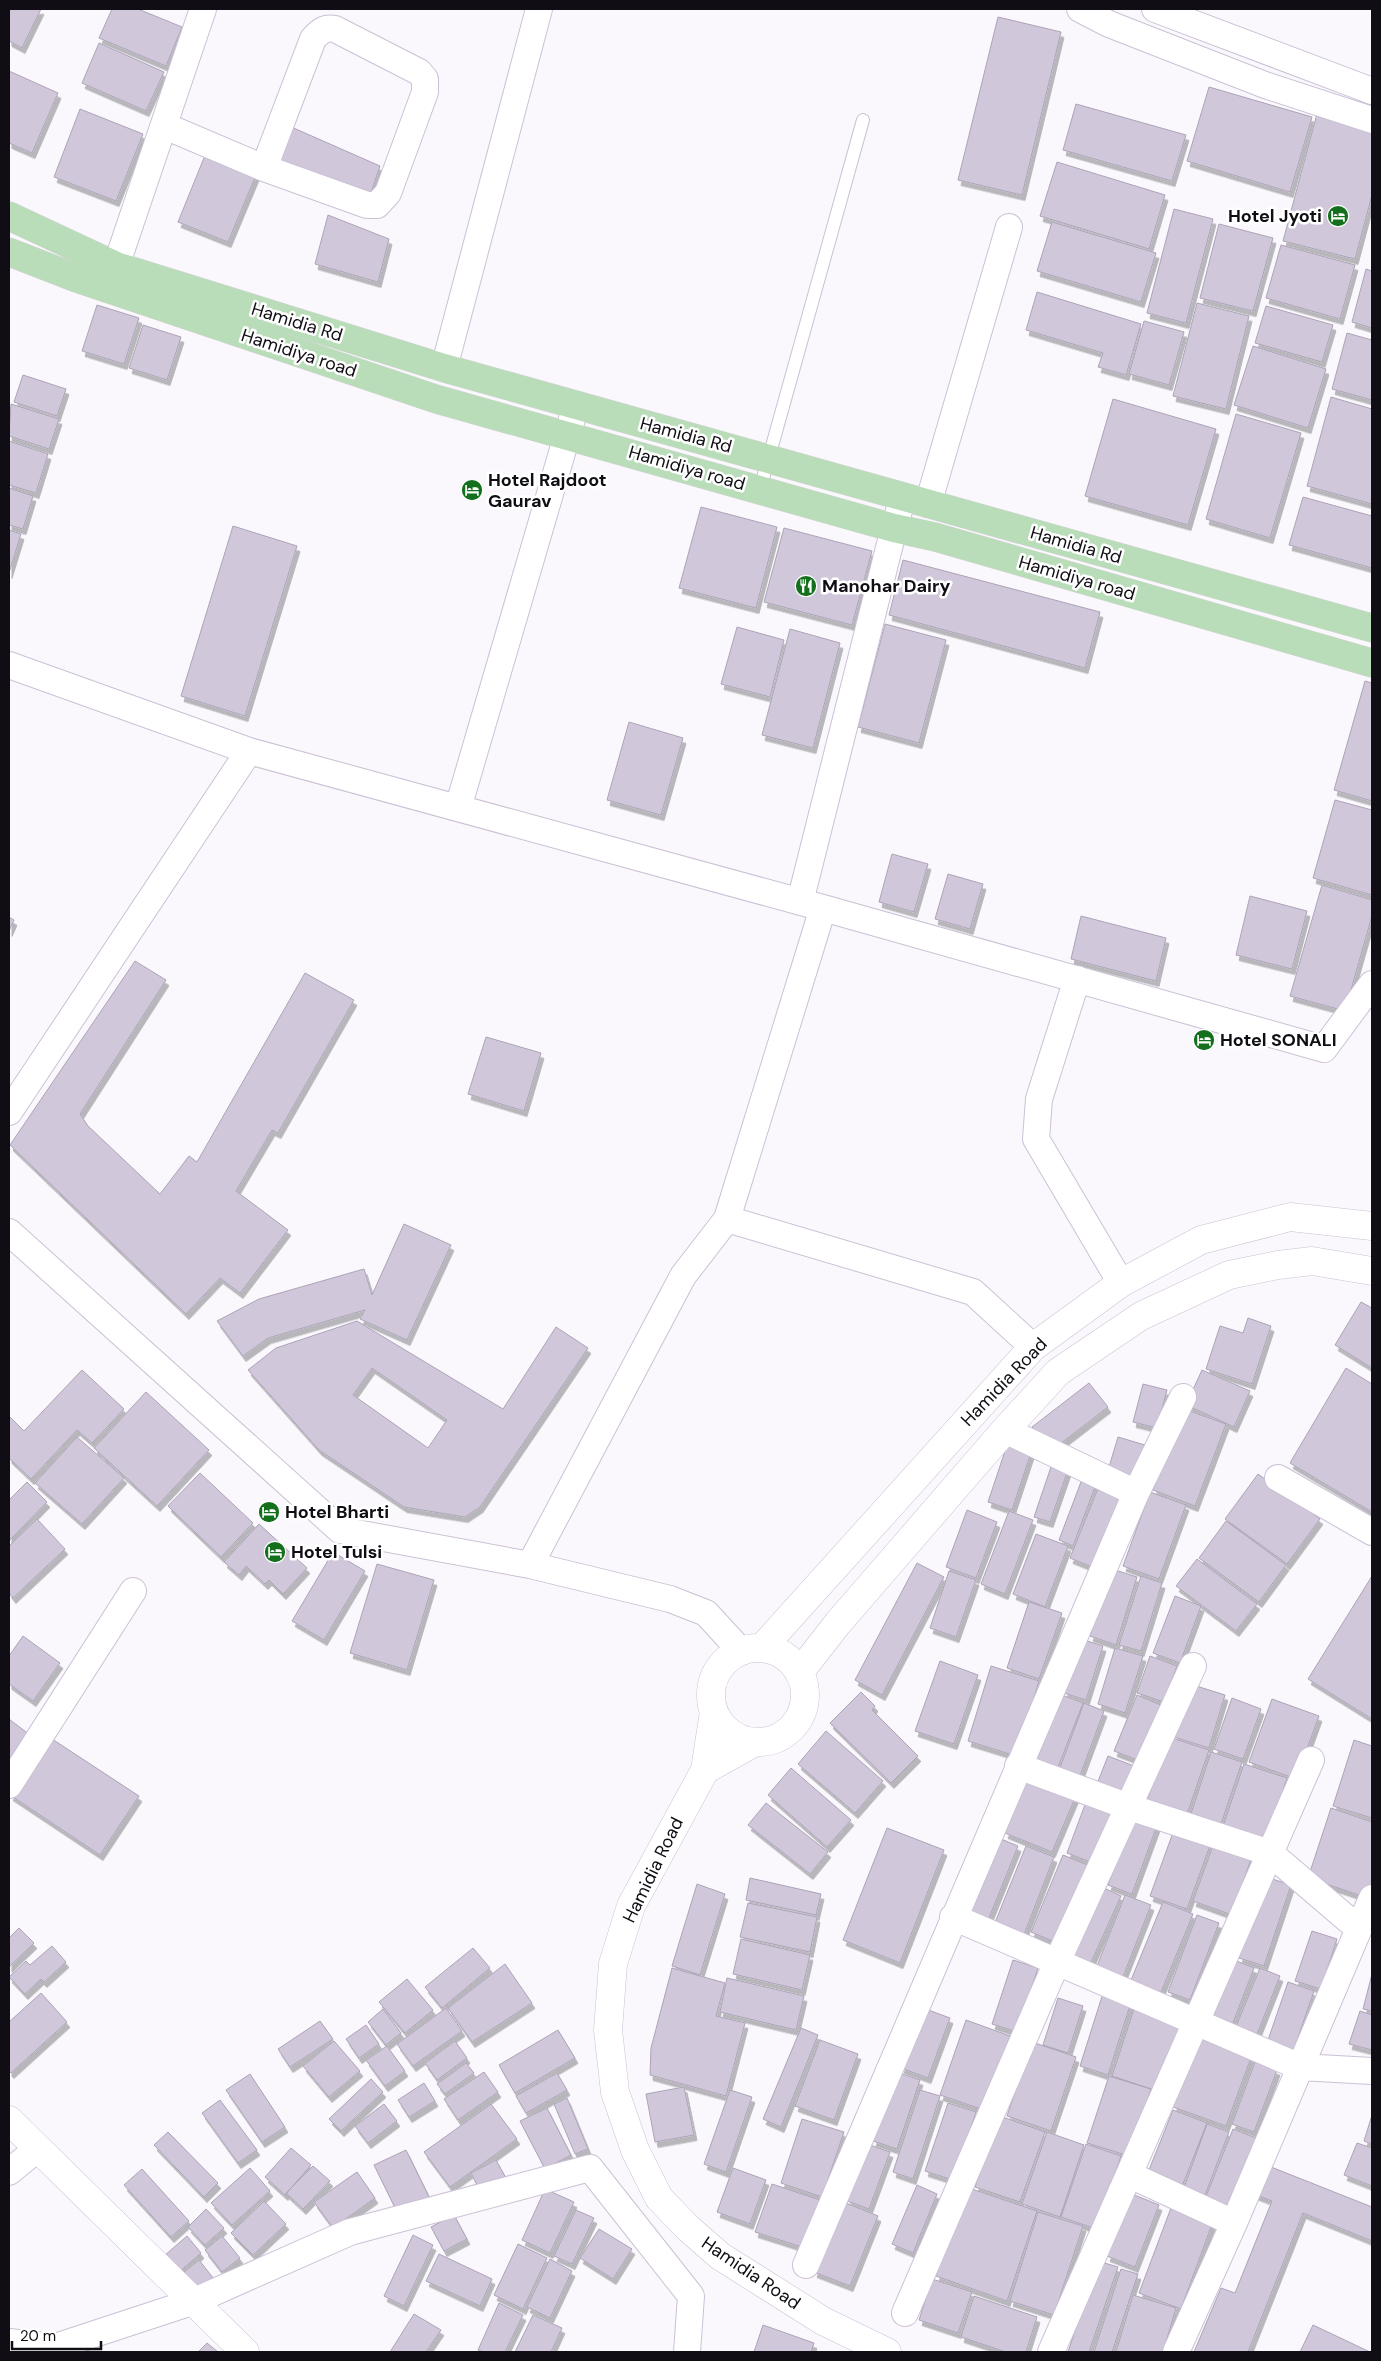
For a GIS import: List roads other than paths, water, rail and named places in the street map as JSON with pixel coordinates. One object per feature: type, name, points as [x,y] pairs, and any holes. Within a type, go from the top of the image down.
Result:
[{"type":"main road","name":"Hamidia Rd","points":[[9,216],[116,266],[444,368],[1372,628]]},
{"type":"main road","name":"Hamidiya road","points":[[9,252],[76,278],[436,399],[566,434],[894,528],[935,537],[1372,663]]},
{"type":"main road","name":"Hamidia Road","points":[[752,1649],[1033,1347],[1122,1283],[1200,1240],[1290,1217],[1368,1226]]},
{"type":"main road","points":[[1366,1270],[1368,1226]]},
{"type":"main road","name":"Hamidia Road","points":[[799,1673],[838,1623],[1005,1430],[1058,1372],[1141,1316],[1229,1275],[1278,1264],[1312,1261],[1366,1270]]},
{"type":"main road","points":[[705,1770],[756,1742],[777,1737],[794,1724],[802,1712],[805,1697],[804,1683],[789,1659],[778,1652],[752,1649],[727,1658],[712,1680],[710,1694],[718,1721],[728,1732],[756,1742]]},
{"type":"main road","points":[[705,1770],[714,1712]]},
{"type":"main road","name":"Hamidia Road","points":[[705,1770],[631,1906],[613,1964],[608,2030],[616,2092],[635,2150],[659,2198],[688,2228],[720,2256],[823,2321],[887,2352]]},
{"type":"main road","points":[[9,2120],[245,2352]]},
{"type":"street","points":[[116,266],[165,126],[203,9]]},
{"type":"street","points":[[444,368],[539,9]]},
{"type":"street","points":[[1080,9],[1109,24],[1265,85],[1372,120]]},
{"type":"street","points":[[1155,9],[1372,91]]},
{"type":"street","points":[[165,126],[264,168],[368,205],[377,205],[388,193],[425,92],[425,79],[419,72],[335,29],[328,28],[320,31],[313,39],[264,168]]},
{"type":"street","points":[[530,1564],[683,1276],[728,1219],[811,904],[894,528],[916,500],[1009,227]]},
{"type":"street","points":[[458,808],[576,405]]},
{"type":"street","points":[[9,665],[248,751],[811,904],[1324,1048],[1372,984]]},
{"type":"street","points":[[9,1112],[248,751]]},
{"type":"street","points":[[1077,979],[1040,1099],[1036,1139],[1122,1283]]},
{"type":"street","points":[[728,1219],[973,1292],[1033,1347]]},
{"type":"street","points":[[9,1232],[340,1530],[530,1564],[670,1599],[706,1613],[752,1649]]},
{"type":"street","points":[[806,2265],[953,1917],[1136,1493],[1183,1397]]},
{"type":"street","points":[[1005,1430],[1136,1493]]},
{"type":"street","points":[[1278,1478],[1372,1532]]},
{"type":"street","points":[[9,1785],[133,1591]]},
{"type":"street","points":[[905,2313],[1057,1962],[1193,1666]]},
{"type":"street","points":[[1050,2352],[1130,2175],[1311,1760]]},
{"type":"street","points":[[1018,1766],[1129,1807],[1270,1853],[1359,1929]]},
{"type":"street","points":[[1176,2352],[1234,2223],[1372,1898]]},
{"type":"street","points":[[953,1917],[1300,2068],[1372,2071]]},
{"type":"street","points":[[9,2172],[37,2149]]},
{"type":"street","points":[[9,2342],[54,2350],[192,2302],[350,2232],[590,2168],[691,2296],[687,2352]]},
{"type":"street","points":[[1130,2175],[1234,2223]]},
{"type":"lane","points":[[760,489],[863,120]]},
{"type":"place","name":"Hotel Jyoti","points":[[1338,216]]},
{"type":"place","name":"Hotel Rajdoot Gaurav","points":[[472,490]]},
{"type":"place","name":"Manohar Dairy","points":[[806,586]]},
{"type":"place","name":"Hotel SONALI","points":[[1204,1040]]},
{"type":"place","name":"Hotel Bharti","points":[[269,1512]]},
{"type":"place","name":"Hotel Tulsi","points":[[275,1552]]}]
